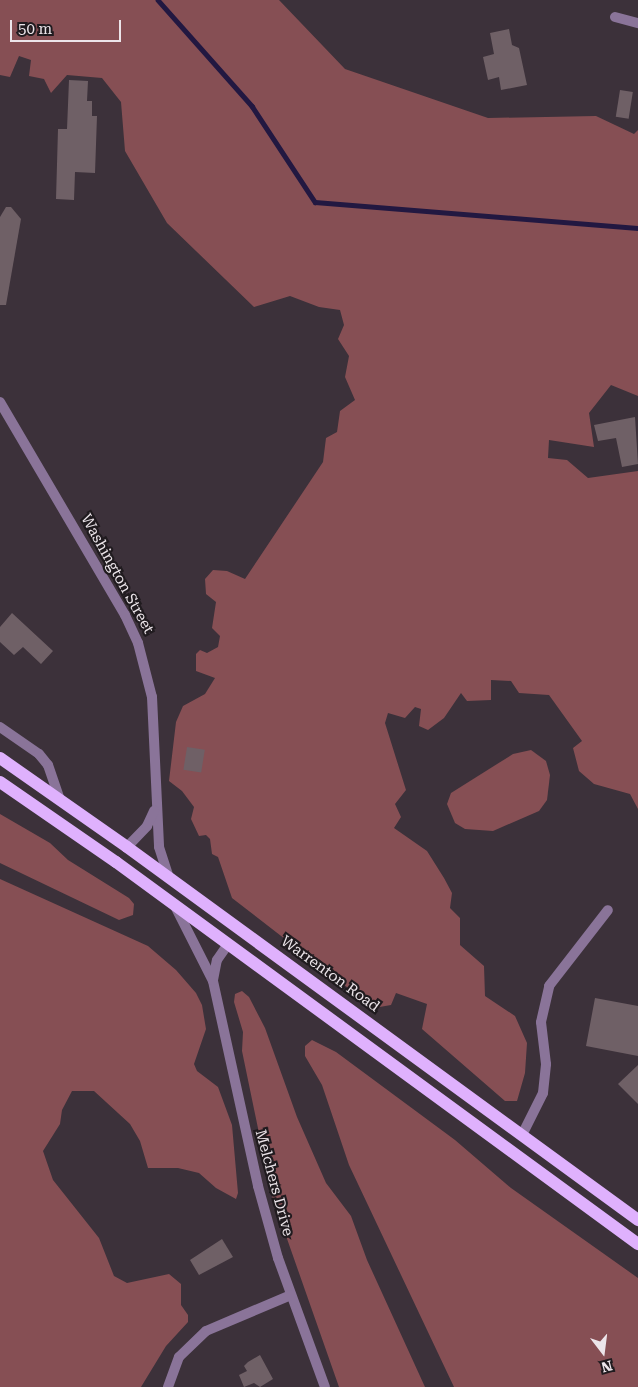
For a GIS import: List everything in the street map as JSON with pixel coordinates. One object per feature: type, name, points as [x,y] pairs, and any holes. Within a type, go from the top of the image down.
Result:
[{"type":"main road","name":"Warrenton Road","points":[[0,758],[169,877],[638,1220]]},
{"type":"main road","points":[[0,782],[175,905],[638,1244]]},
{"type":"street","points":[[615,16],[638,23]]},
{"type":"street","name":"Washington Street","points":[[0,402],[126,615],[138,643],[152,697],[155,808],[160,853],[169,877]]},
{"type":"street","points":[[0,727],[39,754],[48,765],[60,799]]},
{"type":"street","name":"Washington Street","points":[[127,847],[147,826],[155,808]]},
{"type":"street","name":"Melchers Drive","points":[[175,905],[213,982],[258,1186],[291,1295],[326,1387]]},
{"type":"street","points":[[522,1135],[543,1093],[546,1067],[541,1022],[549,986],[608,910]]},
{"type":"street","name":"Melchers Drive","points":[[213,982],[217,960],[228,944]]},
{"type":"street","points":[[168,1387],[179,1357],[206,1331],[291,1295]]},
{"type":"shaded area","points":[[0,0],[279,0],[345,69],[488,118],[596,116],[634,134],[638,130],[638,396],[611,385],[589,413],[594,447],[549,440],[548,458],[567,460],[588,478],[638,471],[638,809],[630,794],[594,784],[579,771],[573,748],[582,741],[549,695],[519,693],[511,681],[491,680],[491,700],[467,701],[461,693],[444,718],[428,730],[419,726],[421,709],[415,707],[405,718],[388,713],[385,723],[406,790],[395,804],[401,817],[394,828],[427,851],[444,878],[452,893],[450,908],[460,918],[460,945],[484,966],[485,996],[515,1016],[527,1043],[525,1073],[517,1101],[505,1101],[422,1029],[427,1004],[396,993],[391,1005],[374,1008],[232,898],[218,857],[212,854],[210,839],[206,835],[199,836],[191,819],[194,807],[182,791],[169,781],[176,722],[183,706],[205,694],[215,678],[196,671],[196,654],[200,650],[207,653],[218,647],[220,636],[212,628],[216,602],[206,594],[205,579],[213,570],[227,571],[245,579],[323,462],[326,438],[337,432],[340,411],[355,400],[345,377],[349,356],[338,339],[344,325],[340,310],[319,307],[290,296],[254,307],[167,223],[125,151],[121,102],[102,78],[67,75],[51,93],[44,79],[29,76],[31,60],[19,56],[10,77],[0,75]]},
{"type":"shaded area","points":[[531,750],[546,761],[550,775],[547,800],[539,811],[493,831],[465,829],[455,823],[447,804],[451,793],[513,754]]},
{"type":"shaded area","points":[[0,814],[50,843],[68,860],[129,898],[134,904],[133,915],[119,920],[0,863]]},
{"type":"shaded area","points":[[0,879],[148,946],[176,970],[196,993],[202,1005],[206,1029],[194,1064],[197,1071],[218,1087],[232,1125],[238,1193],[236,1199],[216,1188],[199,1173],[178,1168],[148,1168],[140,1141],[130,1124],[94,1091],[72,1091],[62,1110],[60,1124],[43,1151],[53,1180],[99,1238],[114,1276],[127,1283],[169,1274],[181,1284],[181,1305],[188,1315],[188,1322],[166,1346],[141,1387],[0,1387]]},
{"type":"shaded area","points":[[242,991],[249,997],[265,1028],[297,1117],[326,1183],[351,1216],[367,1260],[425,1387],[339,1387],[272,1196],[242,1051],[243,1032],[234,1002],[235,994]]},
{"type":"shaded area","points":[[312,1040],[336,1052],[455,1140],[511,1188],[638,1278],[638,1387],[454,1387],[349,1165],[322,1085],[305,1056],[305,1046]]},
{"type":"building","points":[[509,29],[512,45],[519,48],[527,85],[501,90],[499,77],[488,80],[483,57],[494,54],[490,33]]},
{"type":"building","points":[[69,80],[88,81],[87,101],[92,101],[92,116],[97,116],[95,173],[75,172],[74,200],[56,199],[58,129],[67,129]]},
{"type":"building","points":[[620,90],[633,92],[629,119],[616,117]]},
{"type":"building","points":[[6,207],[11,207],[21,219],[6,305],[0,305],[0,217]]},
{"type":"building","points":[[635,417],[638,464],[622,467],[616,438],[598,441],[594,425]]},
{"type":"building","points":[[12,613],[53,651],[41,664],[23,647],[14,655],[0,642],[0,627]]},
{"type":"building","points":[[187,747],[205,750],[201,773],[183,770]]},
{"type":"building","points":[[595,998],[638,1006],[638,1056],[586,1046]]},
{"type":"building","points":[[638,1065],[638,1104],[618,1084]]},
{"type":"building","points":[[222,1239],[233,1257],[199,1275],[190,1260]]},
{"type":"building","points":[[260,1355],[273,1379],[260,1387],[254,1383],[244,1387],[239,1375],[247,1371],[244,1366],[248,1362]]},
{"type":"waterway","points":[[158,0],[252,106],[315,202],[638,228]]}]
